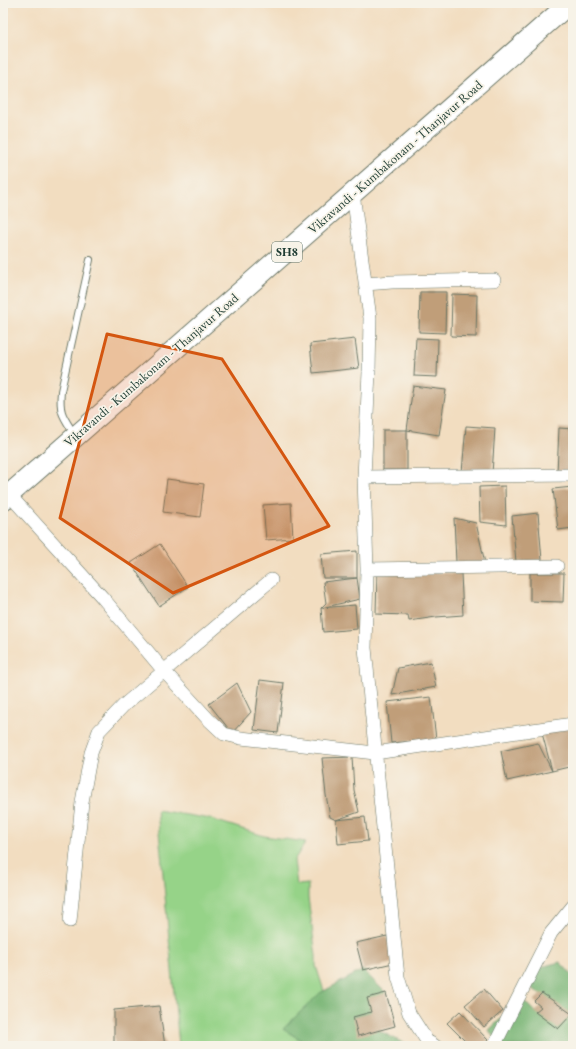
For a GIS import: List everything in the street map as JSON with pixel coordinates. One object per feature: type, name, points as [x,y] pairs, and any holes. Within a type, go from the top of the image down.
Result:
[{"type":"main road","name":"Vikravandi - Kumbakonam - Thanjavur Road","points":[[5,494],[76,436],[570,3]]},
{"type":"street","points":[[353,194],[370,318],[364,477],[366,569],[365,648],[375,753],[398,977],[409,1013],[427,1041],[435,1046]]},
{"type":"street","points":[[365,284],[494,280]]},
{"type":"street","points":[[364,477],[573,475]]},
{"type":"street","points":[[5,494],[102,597],[164,671],[208,719],[224,734],[241,738],[375,753],[573,724]]},
{"type":"street","points":[[366,569],[557,566]]},
{"type":"street","points":[[70,921],[82,802],[91,753],[99,731],[124,705],[272,580]]},
{"type":"street","points":[[494,1046],[551,933],[573,906]]},
{"type":"lane","points":[[76,436],[63,417],[60,405],[61,391],[90,260]]},
{"type":"highlighted area","points":[[107,334],[222,359],[329,526],[173,593],[60,518]]},
{"type":"green space","points":[[157,810],[211,819],[264,836],[306,842],[294,860],[297,885],[308,884],[308,898],[316,966],[324,991],[283,1029],[311,1046],[179,1046]]},
{"type":"green space","points":[[560,962],[573,976],[573,1046],[491,1046],[494,1038],[489,1030],[522,999],[535,1012],[572,1014],[530,987],[533,969]]},
{"type":"green space","points":[[363,970],[386,993],[371,1012],[353,1017],[409,1046],[311,1046],[283,1029],[320,993]]},
{"type":"building","points":[[420,292],[446,292],[445,333],[419,332]]},
{"type":"building","points":[[452,294],[477,295],[476,337],[451,336]]},
{"type":"building","points":[[416,338],[438,339],[437,377],[414,376]]},
{"type":"building","points":[[355,339],[359,368],[313,373],[310,344]]},
{"type":"building","points":[[413,386],[446,390],[439,435],[407,430]]},
{"type":"building","points":[[466,426],[495,428],[492,474],[462,472]]},
{"type":"building","points":[[559,428],[573,429],[573,474],[557,473]]},
{"type":"building","points":[[383,430],[407,430],[407,470],[383,470]]},
{"type":"building","points":[[167,479],[204,484],[200,517],[163,512]]},
{"type":"building","points":[[505,486],[506,525],[480,522],[479,487]]},
{"type":"building","points":[[573,487],[573,528],[558,530],[553,489]]},
{"type":"building","points":[[291,503],[293,538],[266,540],[263,505]]},
{"type":"building","points":[[538,513],[542,560],[516,562],[512,516]]},
{"type":"building","points":[[454,518],[476,523],[485,563],[456,562]]},
{"type":"building","points":[[160,544],[188,587],[159,606],[131,563]]},
{"type":"building","points":[[357,551],[357,578],[323,578],[321,554]]},
{"type":"building","points":[[432,572],[461,574],[463,615],[409,621],[408,615],[376,614],[377,573]]},
{"type":"building","points":[[530,573],[564,573],[563,602],[530,601]]},
{"type":"building","points":[[357,578],[360,599],[321,608],[326,603],[323,582]]},
{"type":"building","points":[[355,605],[357,629],[323,632],[321,608]]},
{"type":"building","points":[[431,662],[436,687],[392,695],[398,668]]},
{"type":"building","points":[[260,680],[284,683],[278,733],[254,730]]},
{"type":"building","points":[[237,683],[251,712],[232,733],[209,704]]},
{"type":"building","points":[[431,697],[436,739],[391,743],[387,702]]},
{"type":"building","points":[[573,725],[573,766],[552,771],[542,733]]},
{"type":"building","points":[[538,743],[552,771],[507,781],[501,751]]},
{"type":"building","points":[[352,757],[354,790],[359,812],[336,820],[330,817],[322,758]]},
{"type":"building","points":[[365,817],[368,841],[338,844],[336,820]]},
{"type":"building","points":[[387,936],[393,963],[363,970],[356,943]]},
{"type":"building","points":[[484,989],[503,1011],[484,1027],[465,1005]]},
{"type":"building","points":[[386,993],[395,1026],[358,1036],[353,1017],[371,1012],[367,998]]},
{"type":"building","points":[[542,993],[572,1014],[558,1029],[535,1012],[541,1007],[534,1001]]},
{"type":"building","points":[[159,1006],[165,1046],[114,1046],[114,1010]]},
{"type":"building","points":[[460,1011],[488,1040],[482,1046],[470,1046],[447,1023]]}]
